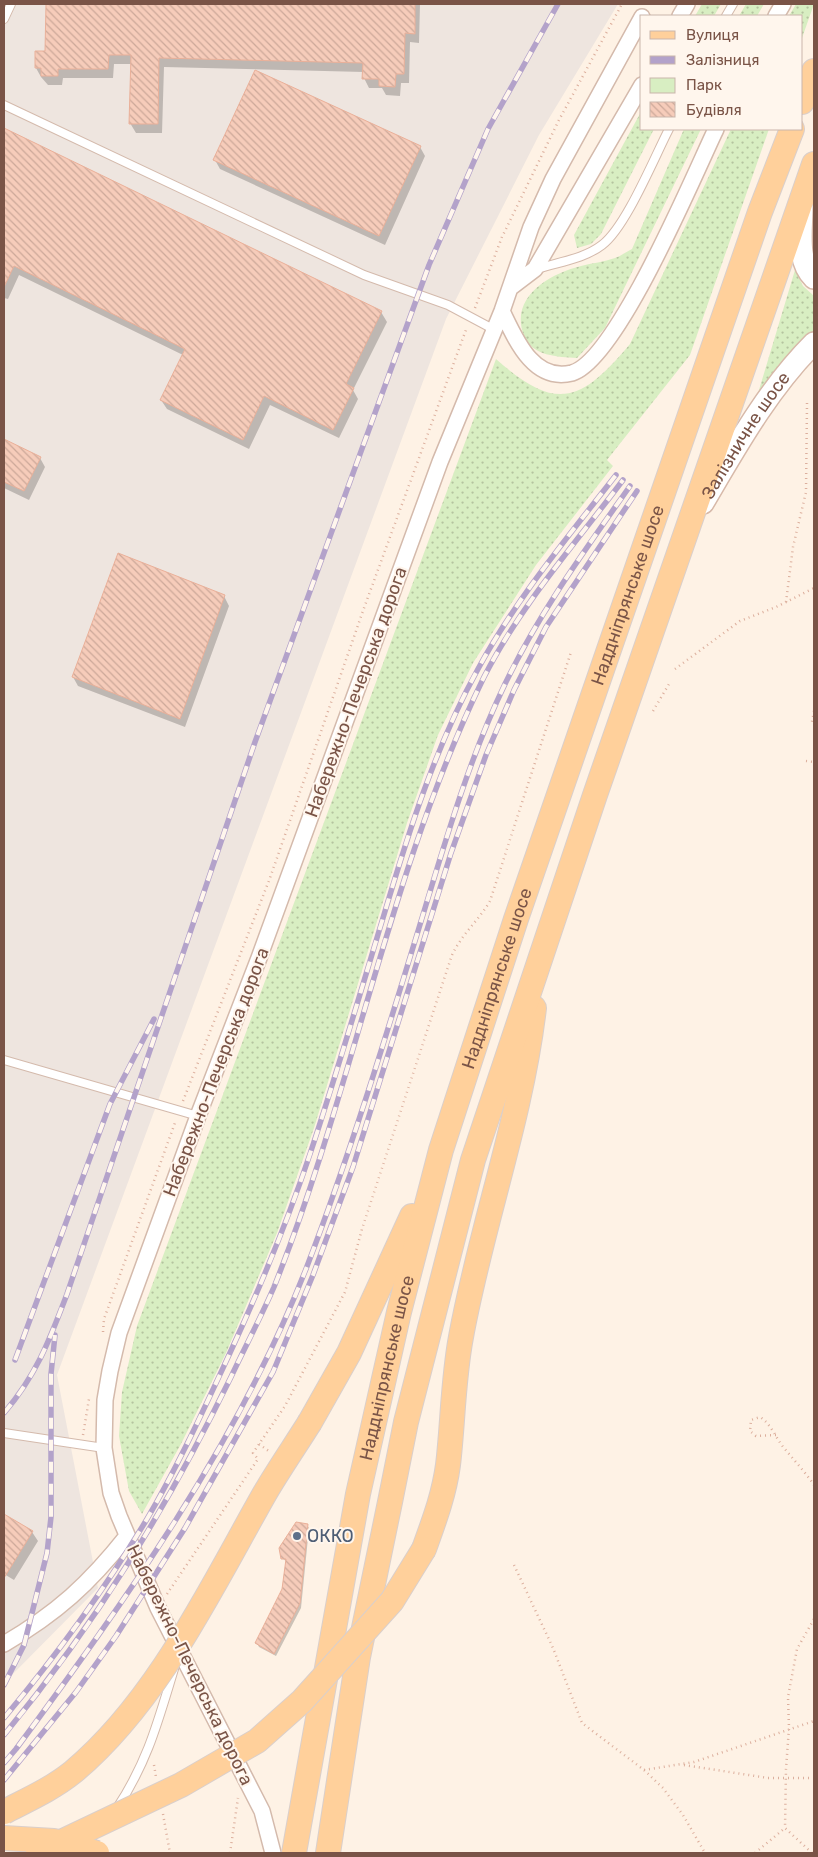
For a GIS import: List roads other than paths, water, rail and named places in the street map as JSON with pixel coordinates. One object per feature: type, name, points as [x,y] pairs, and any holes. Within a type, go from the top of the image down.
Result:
[{"type":"main road","points":[[803,99],[814,71]]},
{"type":"main road","name":"Наддніпрянське шосе","points":[[294,1853],[358,1494],[399,1312],[441,1150],[516,918],[760,212],[792,130]]},
{"type":"main road","name":"Наддніпрянське шосе","points":[[328,1853],[358,1657],[406,1422],[473,1160],[686,533],[814,164]]},
{"type":"main road","points":[[38,1853],[181,1785],[257,1740],[302,1700],[392,1601],[424,1549],[438,1511],[448,1467],[461,1338],[480,1246],[499,1182],[530,1046],[541,957]]},
{"type":"main road","points":[[4,1812],[44,1792],[71,1773],[124,1721],[199,1611],[266,1491],[350,1354],[441,1150]]},
{"type":"main road","points":[[4,1838],[97,1843]]},
{"type":"street","points":[[681,15],[687,4]]},
{"type":"street","points":[[777,15],[783,4]]},
{"type":"street","name":"Набережно-Печерська дорога","points":[[273,1853],[269,1829],[262,1811],[158,1608],[127,1536],[111,1493],[104,1448],[104,1400],[118,1333],[440,462],[502,311],[531,227],[553,179],[640,21]]},
{"type":"street","points":[[510,288],[535,269],[640,88]]},
{"type":"street","points":[[502,311],[526,357],[544,370],[560,374],[574,372],[595,356],[614,331],[644,279],[716,130]]},
{"type":"street","points":[[802,197],[804,260],[807,271],[814,278]]},
{"type":"street","name":"Залізничне шосе","points":[[686,533],[763,404],[799,358],[814,343]]},
{"type":"street","points":[[4,1644],[31,1628],[85,1586],[127,1536]]},
{"type":"lane","points":[[4,19],[11,4]]},
{"type":"lane","points":[[727,15],[733,4]]},
{"type":"lane","points":[[4,106],[364,275],[448,305],[493,329]]},
{"type":"lane","points":[[535,269],[584,255],[602,246],[617,231],[668,130]]},
{"type":"lane","points":[[4,1060],[198,1116]]},
{"type":"lane","points":[[4,1433],[104,1448]]},
{"type":"lane","points":[[84,1853],[97,1843],[130,1788],[150,1749],[179,1650]]},
{"type":"railway","points":[[4,1413],[34,1371],[67,1294],[255,742],[429,265],[488,129],[558,4]]},
{"type":"railway","points":[[4,1718],[61,1646],[114,1571],[147,1519],[190,1438],[251,1306],[292,1205],[329,1095],[392,886],[424,791],[449,729],[478,669],[525,593],[616,475]]},
{"type":"railway","points":[[4,1735],[70,1650],[128,1563],[182,1472],[231,1377],[274,1287],[302,1211],[397,903],[422,826],[451,751],[484,677],[514,625],[623,480]]},
{"type":"railway","points":[[4,1763],[98,1635],[177,1518],[247,1397],[278,1334],[306,1269],[338,1183],[459,800],[492,712],[518,658],[548,607],[630,486]]},
{"type":"railway","points":[[4,1780],[76,1692],[116,1636],[185,1528],[273,1372],[313,1275],[353,1167],[451,853],[486,755],[514,690],[546,627],[637,491]]},
{"type":"railway","points":[[15,1360],[110,1104],[154,1019]]},
{"type":"railway","points":[[4,1685],[24,1645],[47,1553],[51,1517],[51,1374],[55,1335]]},
{"type":"place","name":"ОККО","points":[[297,1536]]}]
